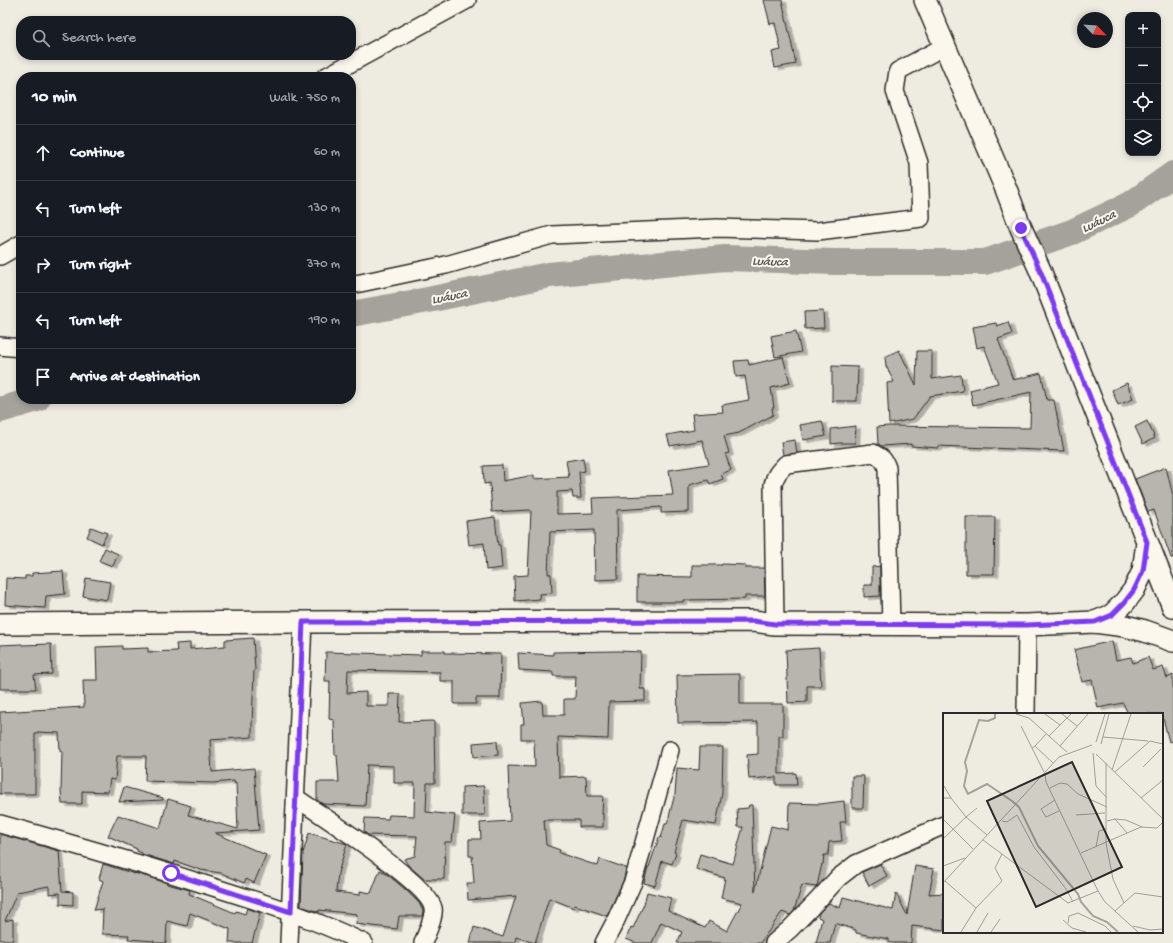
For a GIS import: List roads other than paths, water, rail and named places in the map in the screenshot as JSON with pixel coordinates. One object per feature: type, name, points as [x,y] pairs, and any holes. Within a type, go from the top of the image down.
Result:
[{"type":"main road","points":[[925,0],[1040,270],[1173,607]]},
{"type":"main road","points":[[1095,622],[1112,615],[1134,590],[1143,571],[1147,542]]},
{"type":"main road","points":[[0,624],[753,621],[775,624],[1027,625],[1095,622],[1125,626],[1173,641]]},
{"type":"street","points":[[334,72],[467,0]]},
{"type":"street","points":[[356,284],[446,266],[552,234],[717,228],[818,231],[921,218],[919,163],[895,91],[898,71],[945,46]]},
{"type":"street","points":[[0,256],[16,247]]},
{"type":"street","points":[[0,346],[16,348]]},
{"type":"street","points":[[775,624],[773,485],[775,476],[786,464],[872,453],[882,458],[887,468],[891,625]]},
{"type":"street","points":[[289,943],[303,622]]},
{"type":"street","points":[[1026,713],[1027,625]]},
{"type":"street","points":[[604,943],[633,882],[670,750]]},
{"type":"street","points":[[296,798],[369,848],[415,884],[429,899],[433,909],[433,916],[423,943]]},
{"type":"street","points":[[0,824],[96,850],[291,912],[338,930],[364,943]]},
{"type":"street","points":[[774,943],[790,929],[838,878],[856,864],[943,825]]},
{"type":"waterway","name":"Luáuca","points":[[356,313],[549,275],[725,258],[834,262],[985,262],[1072,232],[1131,204],[1173,174]]},
{"type":"waterway","name":"Luáuca","points":[[0,410],[20,404]]}]
